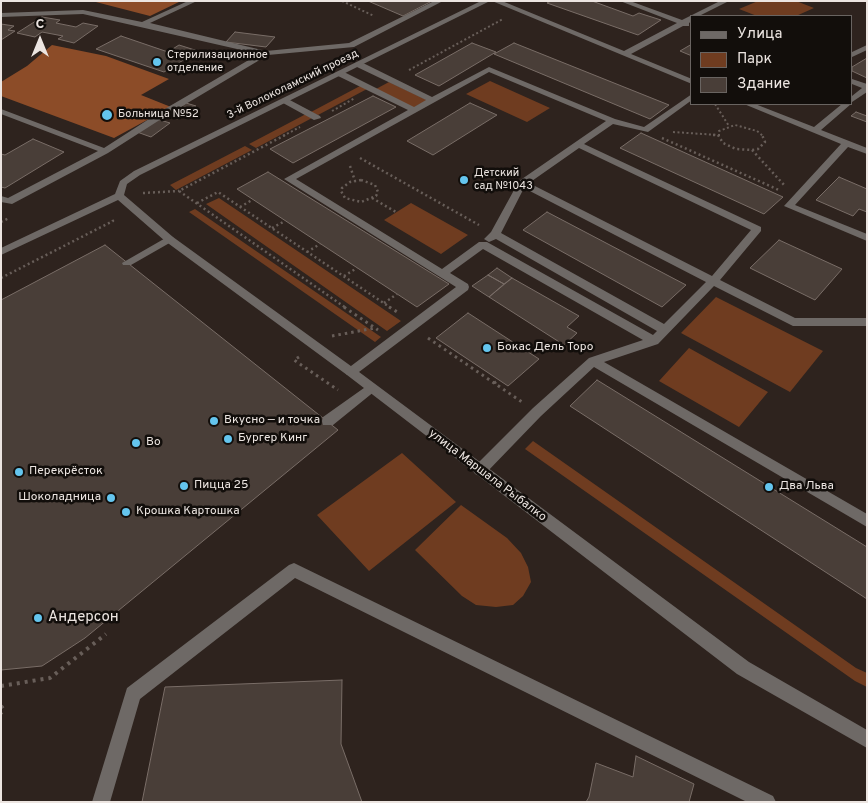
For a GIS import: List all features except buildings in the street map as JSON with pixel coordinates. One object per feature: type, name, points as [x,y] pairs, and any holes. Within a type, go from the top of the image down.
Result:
[{"type":"street","points":[[143,24],[194,1]]},
{"type":"street","points":[[1,15],[83,12],[266,53],[351,45],[440,1]]},
{"type":"street","name":"3-й Волоколамский проезд","points":[[118,196],[123,183],[129,177],[487,1]]},
{"type":"street","points":[[495,1],[690,81]]},
{"type":"street","points":[[623,1],[690,25]]},
{"type":"street","points":[[697,15],[726,1]]},
{"type":"street","points":[[625,54],[690,18]]},
{"type":"street","points":[[853,54],[867,47]]},
{"type":"street","points":[[1,199],[9,202],[105,151],[166,112],[266,53]]},
{"type":"street","points":[[360,65],[432,100]]},
{"type":"street","points":[[351,372],[464,287],[289,179],[489,69],[612,121],[645,130],[690,97]]},
{"type":"street","points":[[341,74],[414,110]]},
{"type":"street","points":[[853,81],[867,88],[853,99]]},
{"type":"street","points":[[286,101],[317,118]]},
{"type":"street","points":[[751,105],[867,151]]},
{"type":"street","points":[[815,130],[846,105]]},
{"type":"street","points":[[1,111],[105,151]]},
{"type":"street","points":[[442,274],[495,234],[522,183],[612,121]]},
{"type":"street","points":[[847,143],[789,206],[867,238]]},
{"type":"street","points":[[480,470],[537,412],[593,361],[654,341],[714,280],[757,229],[578,144]]},
{"type":"street","points":[[522,183],[794,322],[867,322]]},
{"type":"street","points":[[1,252],[118,196]]},
{"type":"street","name":"улица Маршала Рыбалко","points":[[118,196],[169,239],[351,372],[743,668],[867,740]]},
{"type":"street","points":[[495,234],[665,330]]},
{"type":"street","points":[[127,263],[169,239]]},
{"type":"street","points":[[483,244],[654,341]]},
{"type":"street","points":[[593,361],[867,521]]},
{"type":"street","points":[[328,421],[371,388]]},
{"type":"street","points":[[101,802],[133,694],[294,570],[759,800]]},
{"type":"path","points":[[342,1],[394,25]]},
{"type":"path","points":[[716,105],[728,126]]},
{"type":"path","points":[[728,126],[751,128],[762,134],[765,142],[758,149],[752,150],[729,146],[720,139],[718,134],[719,131],[728,126]]},
{"type":"path","points":[[645,130],[718,134]]},
{"type":"path","points":[[645,130],[796,198]]},
{"type":"path","points":[[279,138],[285,142]]},
{"type":"path","points":[[343,149],[495,234]]},
{"type":"path","points":[[752,150],[796,198]]},
{"type":"path","points":[[372,198],[378,192],[377,188],[367,181],[350,182],[341,191],[345,198],[355,202],[372,198],[396,212]]},
{"type":"path","points":[[139,195],[145,192],[179,191]]},
{"type":"path","points":[[197,203],[218,192],[384,303],[494,384],[537,412]]},
{"type":"path","points":[[240,207],[252,200]]},
{"type":"path","points":[[1,278],[113,221]]},
{"type":"path","points":[[272,228],[285,221]]},
{"type":"path","points":[[307,252],[320,244]]},
{"type":"path","points":[[344,276],[357,268]]},
{"type":"path","points":[[384,303],[397,294]]},
{"type":"path","points":[[327,336],[375,328]]},
{"type":"path","points":[[302,355],[294,360],[353,401]]},
{"type":"path","points":[[494,384],[499,380]]},
{"type":"path","points":[[1,686],[50,678],[106,634]]},
{"type":"path","points":[[1,706],[4,710],[1,713]]},
{"type":"green space","points":[[758,1],[796,1],[814,8],[798,15],[754,15],[739,9]]},
{"type":"green space","points":[[490,81],[550,108],[527,122],[466,94]]},
{"type":"green space","points":[[389,82],[427,100],[413,108],[376,89]]},
{"type":"green space","points":[[360,86],[367,89],[318,115],[311,112]]},
{"type":"green space","points":[[306,114],[312,118],[256,148],[249,144]]},
{"type":"green space","points":[[245,146],[252,150],[176,190],[170,185]]},
{"type":"green space","points":[[219,198],[401,321],[387,331],[206,204]]},
{"type":"green space","points":[[411,203],[468,235],[441,254],[384,220]]},
{"type":"green space","points":[[195,209],[381,337],[375,342],[189,212]]},
{"type":"green space","points":[[716,297],[823,351],[790,392],[681,333]]},
{"type":"green space","points":[[689,348],[768,392],[739,427],[659,381]]},
{"type":"green space","points":[[533,441],[856,668],[867,673],[867,687],[855,681],[525,449]]},
{"type":"green space","points":[[402,453],[456,502],[369,571],[317,515]]},
{"type":"green space","points":[[461,505],[507,538],[521,553],[528,567],[531,582],[523,596],[513,605],[496,607],[476,605],[462,596],[415,550]]},
{"type":"shaded area","points":[[92,1],[181,1],[150,16]]},
{"type":"shaded area","points":[[52,45],[106,56],[169,79],[141,95],[171,107],[114,138],[1,96],[1,82],[27,66]]},
{"type":"place","name":"Стерилизационное отделение","points":[[157,62]]},
{"type":"place","name":"Больница №52","points":[[107,115]]},
{"type":"place","name":"Детский сад №1043","points":[[464,180]]},
{"type":"place","name":"Бокас Дель Торо","points":[[487,348]]},
{"type":"place","name":"Вкусно — и точка","points":[[214,421]]},
{"type":"place","name":"Бургер Кинг","points":[[228,439]]},
{"type":"place","name":"Bo","points":[[136,443]]},
{"type":"place","name":"Перекрёсток","points":[[19,472]]},
{"type":"place","name":"Пицца 25","points":[[184,486]]},
{"type":"place","name":"Два Льва","points":[[769,487]]},
{"type":"place","name":"Шоколадница","points":[[111,498]]},
{"type":"place","name":"Крошка Картошка","points":[[126,512]]},
{"type":"place","name":"Андерсон","points":[[38,618]]}]
